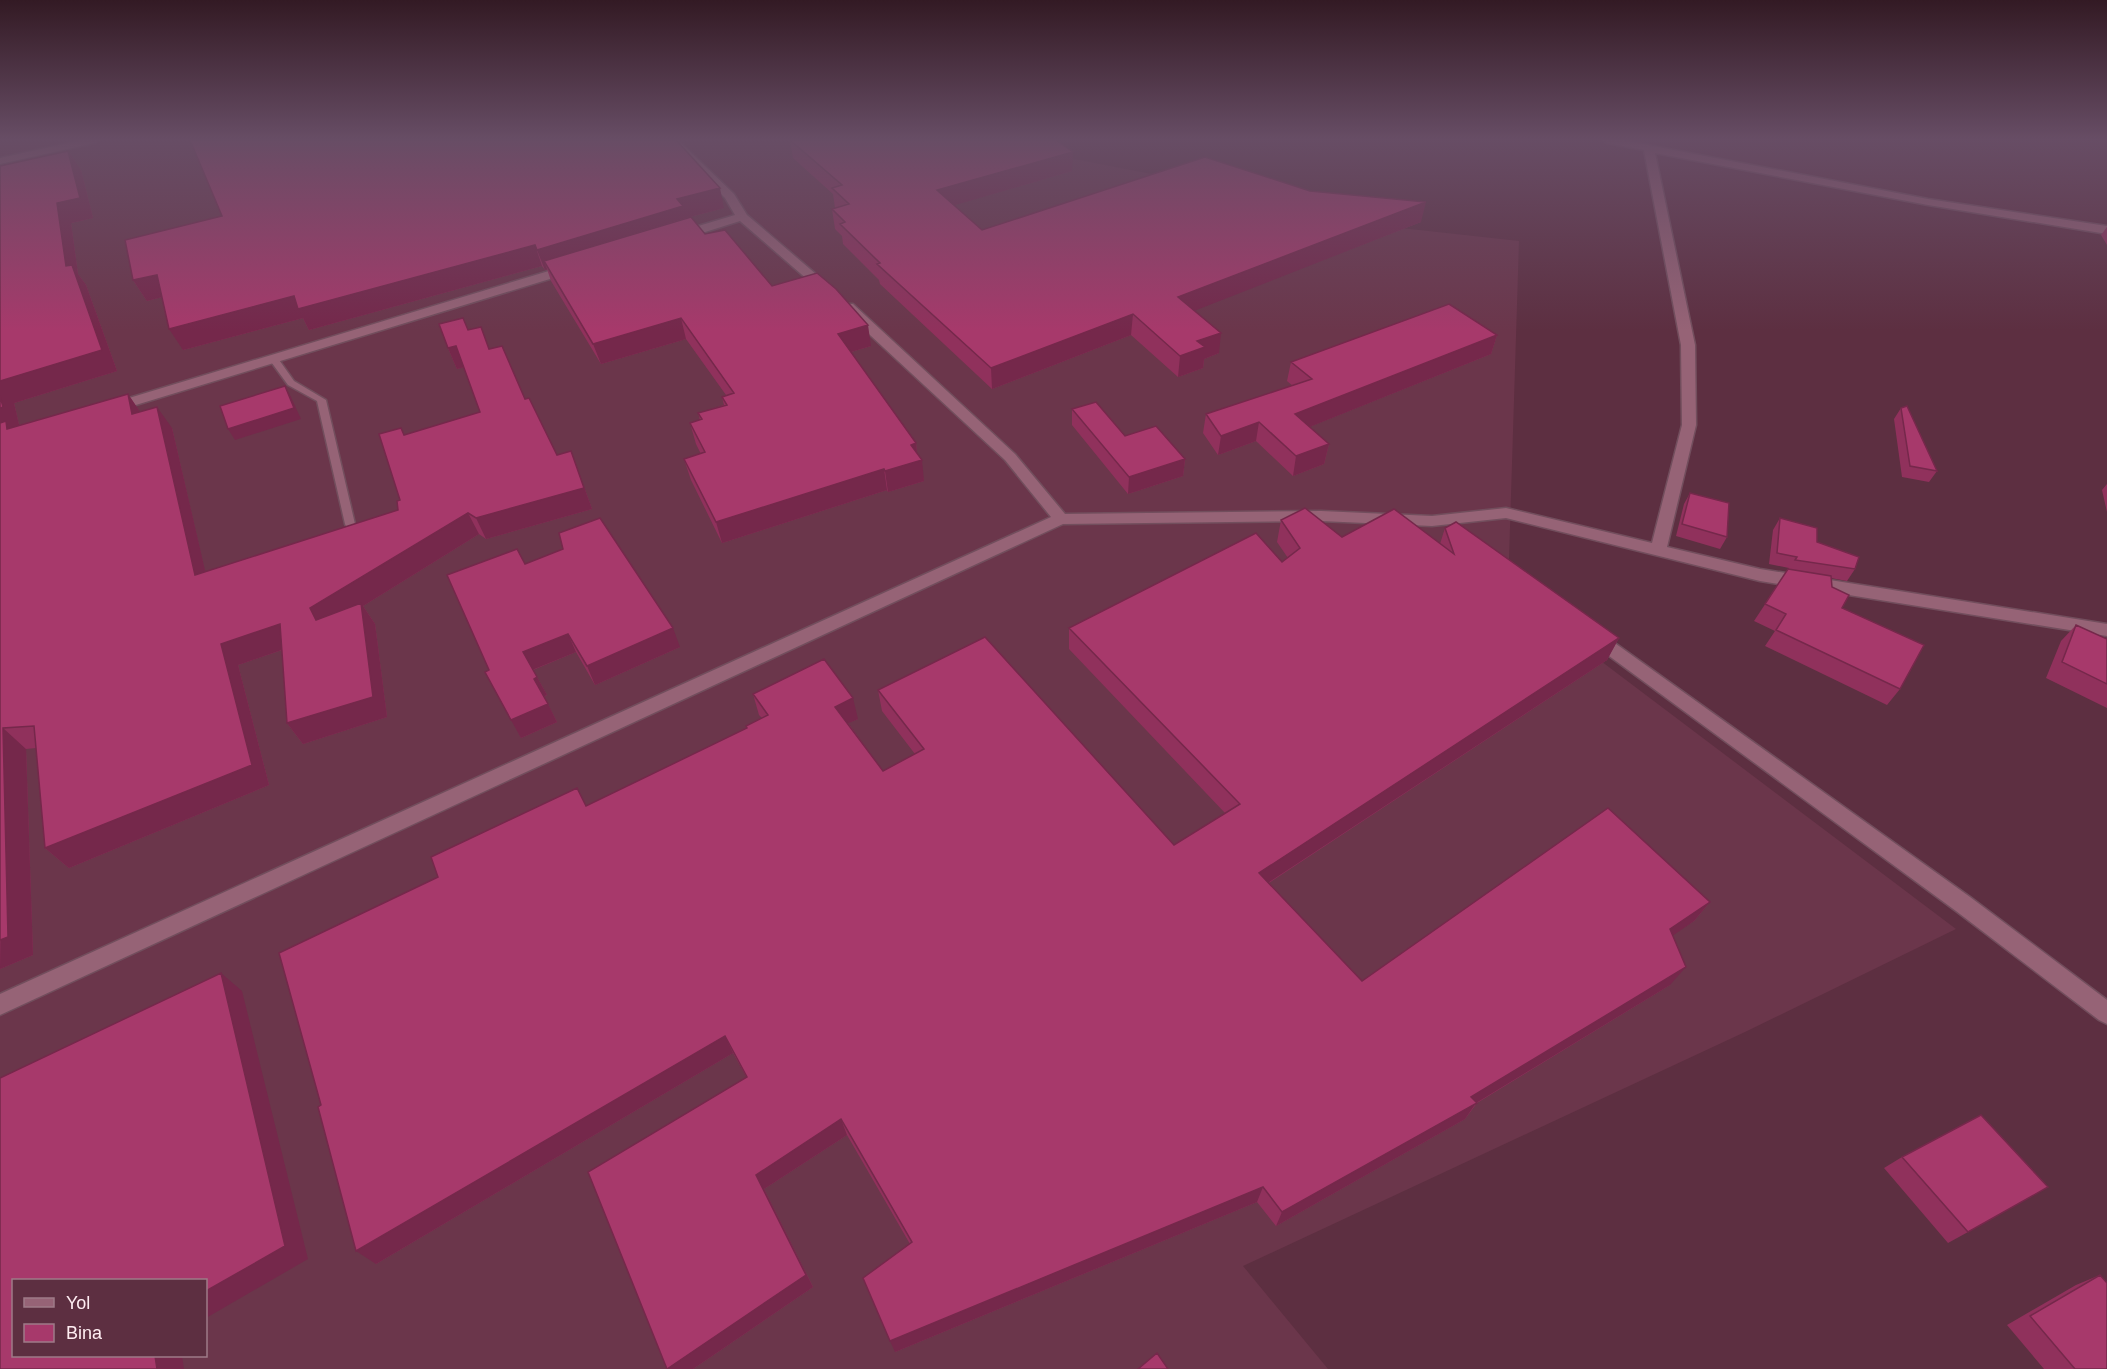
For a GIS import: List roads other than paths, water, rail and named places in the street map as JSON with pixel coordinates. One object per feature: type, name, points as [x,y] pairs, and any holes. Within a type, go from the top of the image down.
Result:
[{"type":"street","points":[[735,204],[742,217],[884,338],[1001,449],[1061,519]]},
{"type":"street","points":[[1658,550],[1689,425],[1688,345],[1660,204]]},
{"type":"street","points":[[1946,204],[2107,230]]},
{"type":"street","points":[[662,241],[742,217]]},
{"type":"street","points":[[96,412],[582,265]]},
{"type":"street","points":[[0,1005],[1061,519],[1321,516],[1432,521],[1506,513],[1760,575],[2107,630]]},
{"type":"street","points":[[1432,521],[1451,534]]},
{"type":"street","points":[[1575,623],[1964,904],[2107,1013]]},
{"type":"lane","points":[[274,358],[291,382],[321,399],[350,524]]}]
